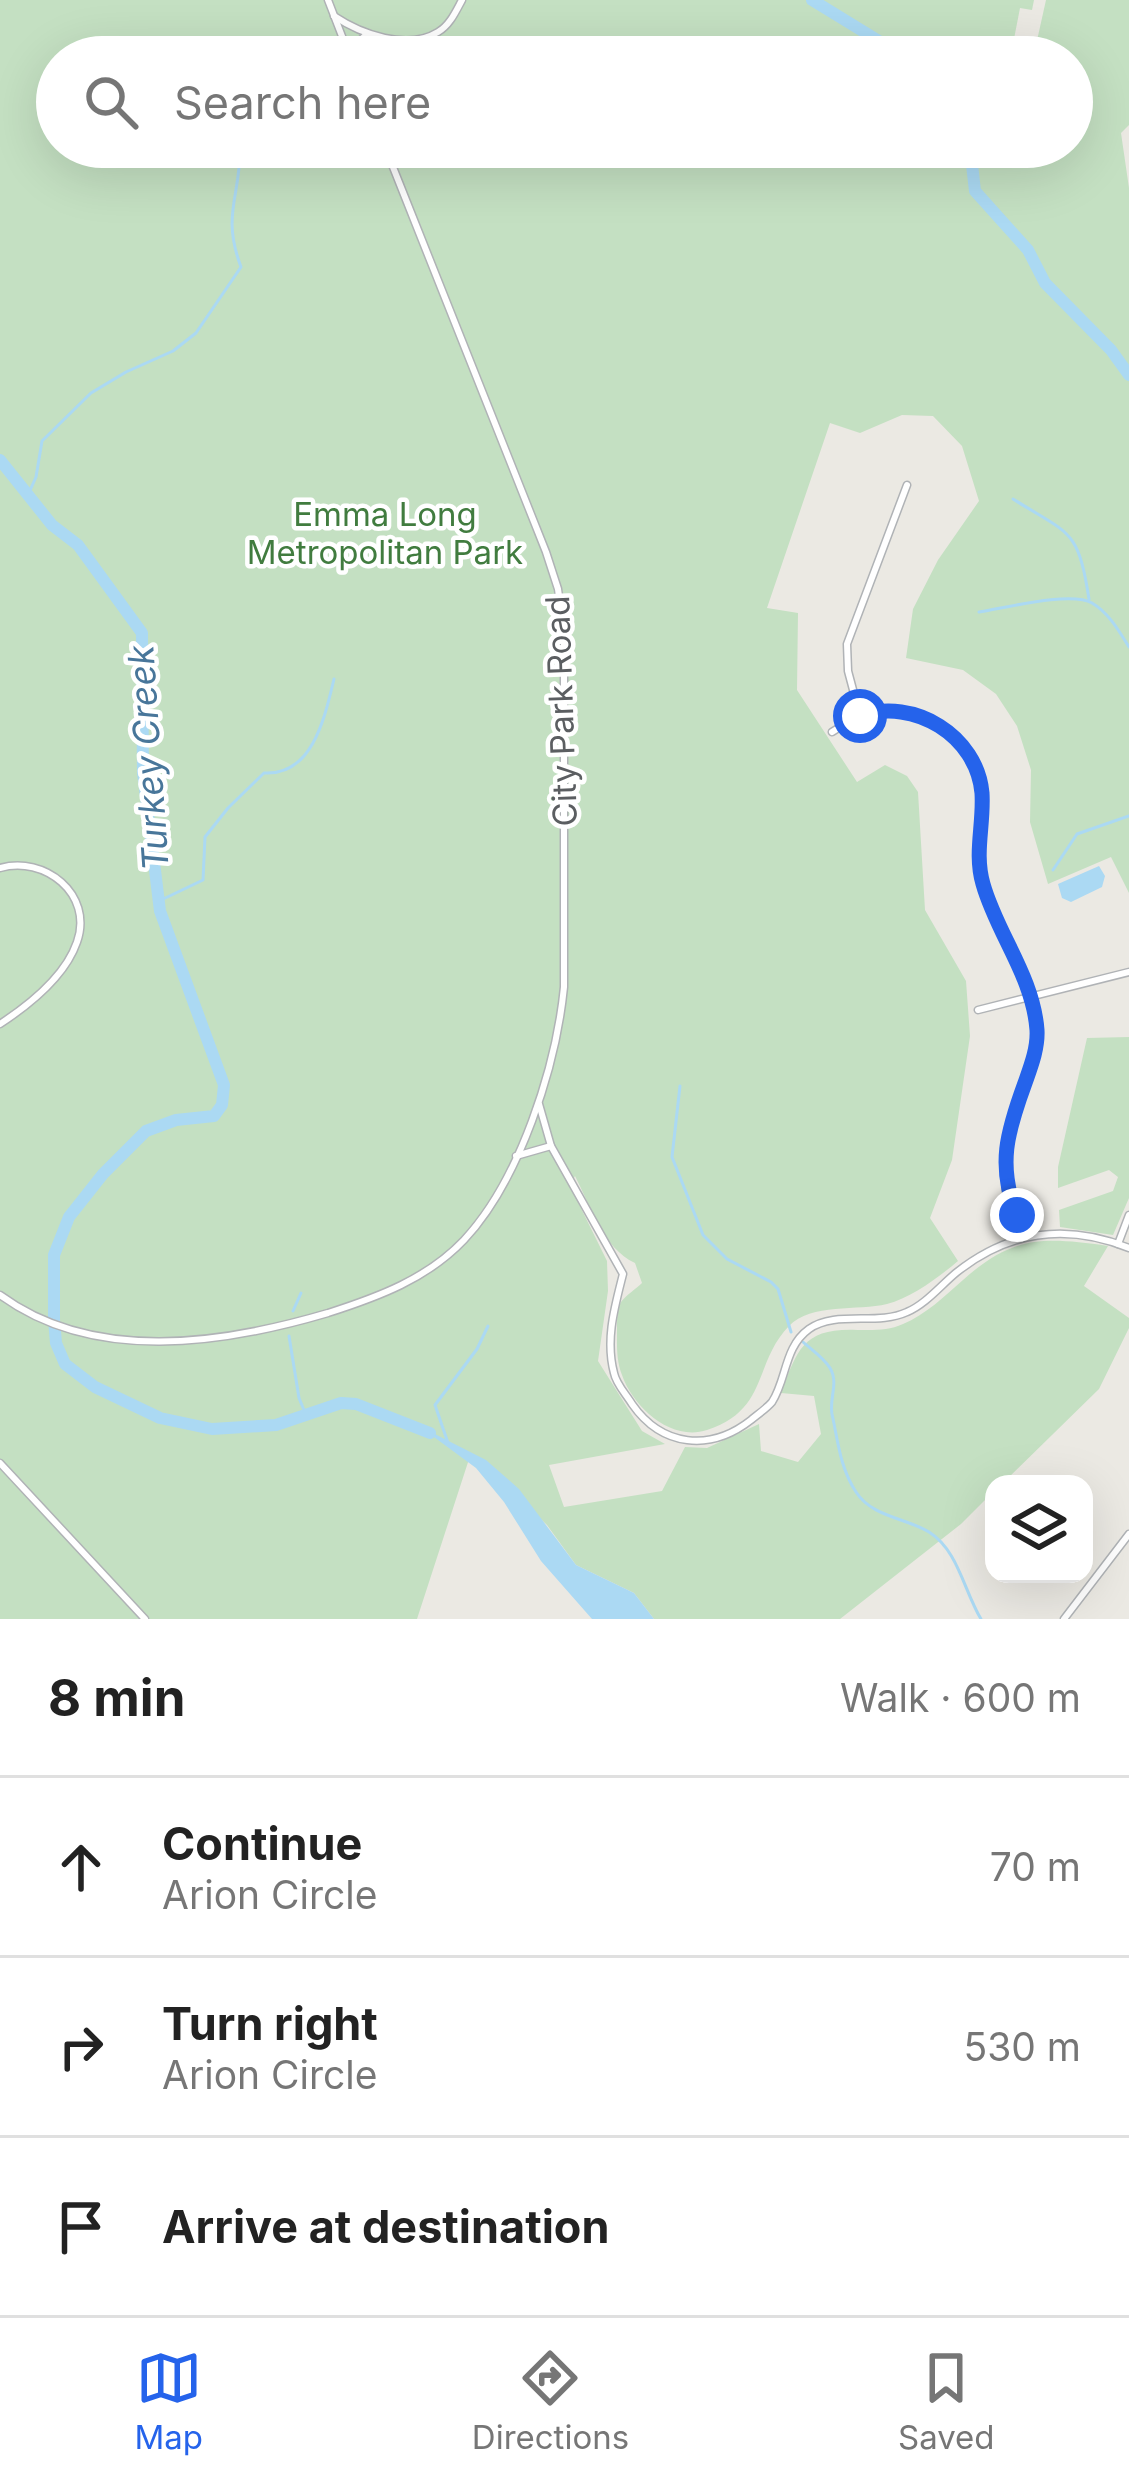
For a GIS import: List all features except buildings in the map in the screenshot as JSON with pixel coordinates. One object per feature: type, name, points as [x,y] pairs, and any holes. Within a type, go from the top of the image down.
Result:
[{"type":"street","points":[[328,0],[342,36]]},
{"type":"street","points":[[334,16],[366,35],[434,34],[451,20],[462,0]]},
{"type":"street","name":"City Park Road","points":[[0,1295],[49,1324],[137,1340],[223,1339],[376,1297],[431,1269],[463,1241],[485,1213],[516,1156],[538,1101],[565,986],[566,676],[561,607],[546,552],[393,168]]},
{"type":"street","points":[[860,716],[850,684],[847,644],[907,485]]},
{"type":"street","points":[[832,732],[860,716],[887,711],[920,716],[950,733],[971,759],[982,792],[977,852],[981,878],[1017,958],[1037,1030],[1006,1148],[1018,1237]]},
{"type":"street","points":[[0,868],[34,865],[61,881],[73,896],[80,931],[56,976],[0,1024]]},
{"type":"street","points":[[978,1010],[1129,973]]},
{"type":"street","points":[[538,1101],[551,1146],[623,1274],[610,1323],[614,1378],[642,1418],[678,1442],[704,1441],[747,1424],[772,1402],[788,1357],[808,1329],[823,1322],[874,1321],[905,1313],[976,1256],[1018,1237],[1056,1233],[1129,1248]]},
{"type":"street","points":[[516,1156],[551,1146]]},
{"type":"street","points":[[1118,1244],[1129,1215]]},
{"type":"street","points":[[0,1463],[145,1619]]},
{"type":"street","points":[[1064,1619],[1129,1534]]},
{"type":"green space","name":"Emma Long Metropolitan Park","points":[[0,0],[1034,0],[1032,10],[1020,8],[1015,36],[36,36],[36,168],[1093,168],[1093,36],[1038,36],[1046,0],[1129,0],[1129,125],[1121,133],[1129,188],[1129,893],[1111,857],[1048,884],[1030,822],[1031,770],[1017,726],[996,694],[963,670],[906,658],[913,609],[938,560],[979,501],[962,446],[933,416],[902,415],[860,433],[830,423],[767,608],[798,613],[797,690],[857,782],[885,765],[907,776],[918,792],[925,910],[966,981],[970,1036],[952,1160],[930,1218],[958,1261],[896,1301],[798,1319],[778,1340],[741,1411],[707,1430],[680,1431],[644,1410],[622,1375],[617,1352],[619,1308],[642,1283],[635,1263],[606,1237],[575,1176],[570,1186],[607,1261],[608,1291],[598,1361],[642,1431],[665,1444],[549,1465],[564,1507],[662,1491],[685,1447],[707,1448],[759,1424],[761,1451],[798,1462],[821,1434],[814,1396],[781,1393],[806,1344],[839,1330],[881,1330],[903,1324],[998,1254],[1030,1243],[1108,1246],[1084,1286],[1129,1318],[1129,1328],[1099,1389],[1011,1475],[985,1475],[985,1500],[961,1524],[840,1619],[654,1619],[634,1593],[576,1565],[547,1525],[471,1453],[417,1619],[0,1619]]},
{"type":"green space","points":[[1129,1037],[1129,1198],[1113,1235],[1060,1227],[1059,1210],[1113,1191],[1118,1177],[1109,1170],[1058,1188],[1058,1167],[1087,1038]]},
{"type":"water","points":[[1099,866],[1105,876],[1102,887],[1071,902],[1062,898],[1058,884]]},
{"type":"water","points":[[419,1426],[486,1460],[519,1489],[576,1565],[634,1593],[654,1619],[592,1619],[541,1561],[476,1468]]},
{"type":"waterway","points":[[812,0],[871,36]]},
{"type":"waterway","points":[[28,495],[42,441],[91,393],[173,351],[196,333],[241,267],[232,219],[239,168]]},
{"type":"waterway","points":[[972,168],[975,191],[1028,250],[1045,283],[1129,375]]},
{"type":"waterway","name":"Turkey Creek","points":[[0,460],[52,525],[78,545],[142,633],[143,773],[160,911],[224,1085],[222,1105],[214,1116],[176,1120],[146,1131],[69,1217],[54,1255],[56,1343],[65,1364],[95,1387],[160,1418],[212,1429],[276,1425],[341,1403],[356,1404],[430,1433]]},
{"type":"waterway","points":[[1013,499],[1068,536],[1080,558],[1089,599]]},
{"type":"waterway","points":[[979,612],[1082,600],[1104,612],[1129,647]]},
{"type":"waterway","points":[[159,901],[203,880],[205,837],[228,808],[264,773],[294,765],[305,754],[321,726],[334,679]]},
{"type":"waterway","points":[[1053,870],[1077,834],[1129,816]]},
{"type":"waterway","points":[[680,1086],[672,1157],[703,1235],[727,1259],[778,1289],[791,1332]]},
{"type":"waterway","points":[[293,1311],[301,1293]]},
{"type":"waterway","points":[[448,1443],[435,1405],[477,1349],[488,1326]]},
{"type":"waterway","points":[[289,1336],[306,1415]]},
{"type":"waterway","points":[[803,1342],[833,1374],[832,1414],[843,1464],[856,1492],[871,1507],[939,1540],[954,1560],[981,1619]]},
{"type":"route","points":[[860,716],[898,712],[932,721],[958,740],[980,782],[977,852],[981,878],[1017,958],[1037,1030],[1034,1059],[1006,1148],[1007,1192],[1017,1215]]}]
